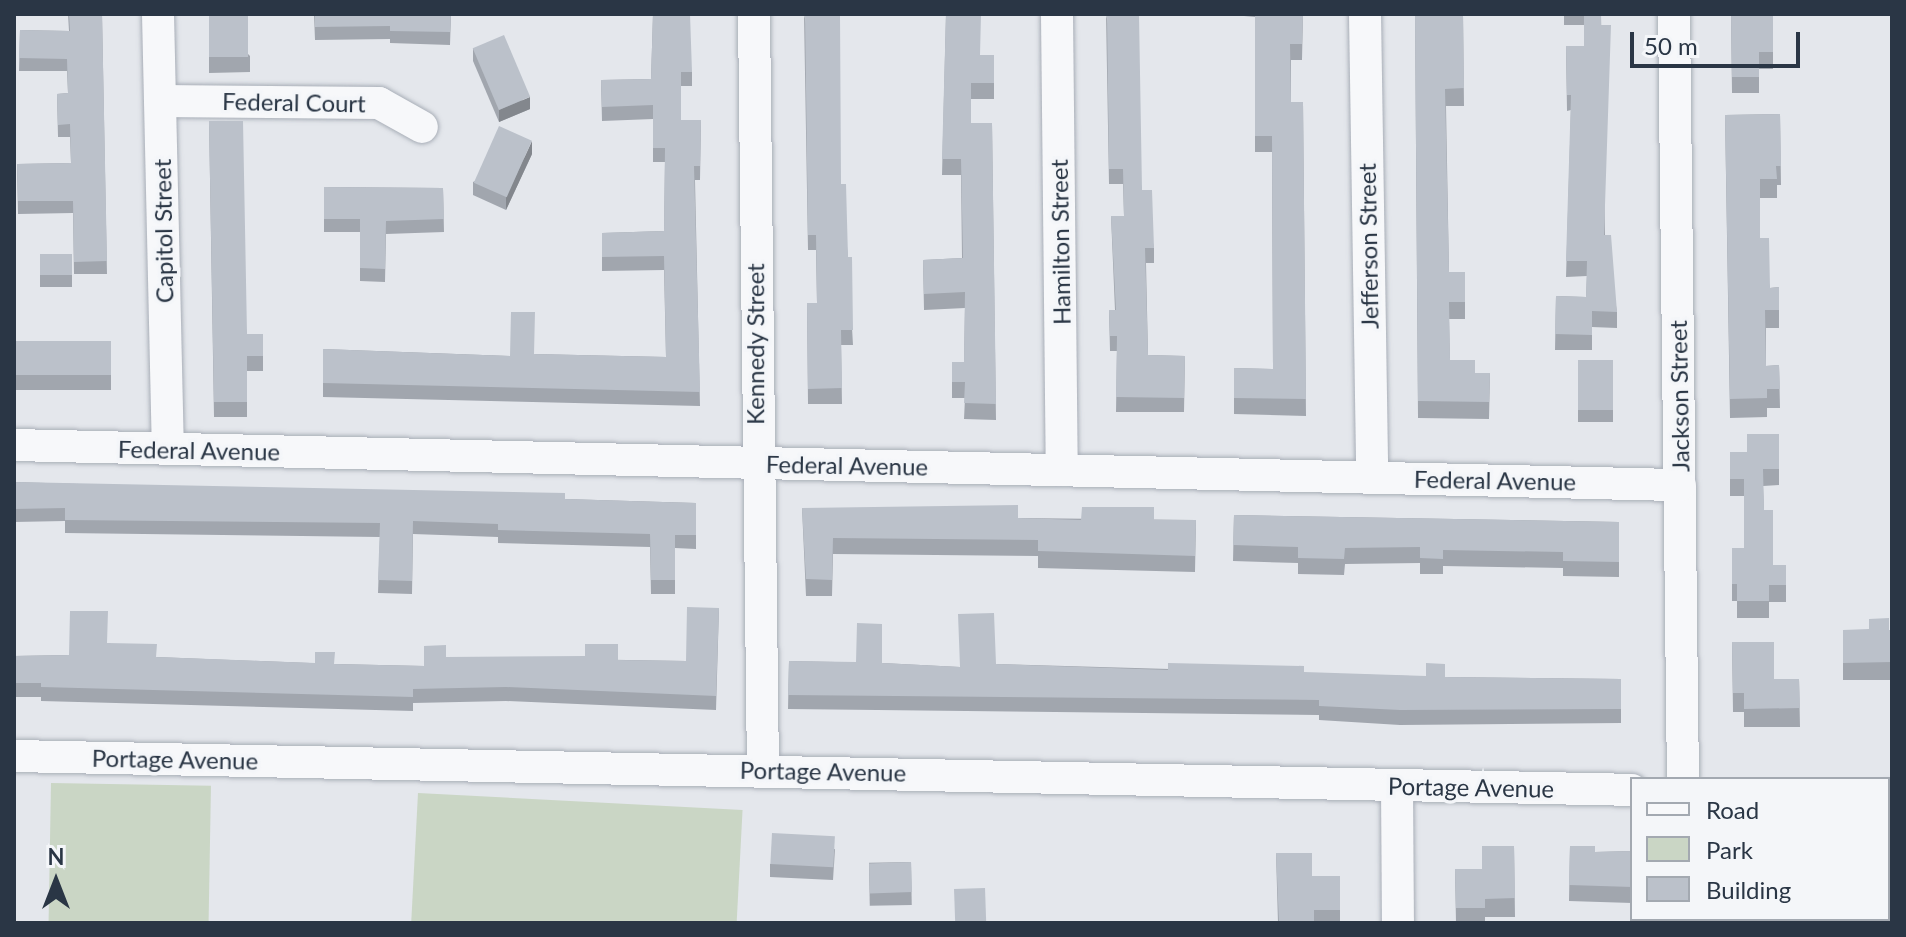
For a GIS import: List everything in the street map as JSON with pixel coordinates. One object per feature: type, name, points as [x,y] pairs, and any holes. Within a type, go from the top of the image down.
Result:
[{"type":"street","name":"Capitol Street","points":[[158,14],[168,449]]},
{"type":"street","name":"Kennedy Street","points":[[754,14],[756,463],[763,769]]},
{"type":"street","name":"Hamilton Street","points":[[1057,14],[1062,470]]},
{"type":"street","name":"Jefferson Street","points":[[1365,14],[1372,477]]},
{"type":"street","name":"Jackson Street","points":[[1674,14],[1683,777]]},
{"type":"street","name":"Federal Court","points":[[160,101],[379,103],[422,127]]},
{"type":"street","name":"Federal Avenue","points":[[14,445],[1680,485]]},
{"type":"street","name":"Portage Avenue","points":[[14,756],[763,769],[1630,790]]},
{"type":"street","points":[[1397,786],[1398,923]]},
{"type":"green space","points":[[51,783],[211,786],[209,923],[49,923]]},
{"type":"green space","points":[[418,793],[743,810],[737,923],[411,923]]},
{"type":"building","points":[[69,14],[102,14],[107,261],[74,262],[73,201],[18,201],[17,164],[71,163],[70,124],[58,125],[57,94],[68,93],[67,59],[19,58],[20,30],[70,31]]},
{"type":"building","points":[[209,14],[248,14],[248,57],[209,57]]},
{"type":"building","points":[[315,14],[451,14],[450,32],[390,31],[390,26],[315,27]]},
{"type":"building","points":[[653,14],[690,14],[692,72],[681,72],[681,120],[701,120],[700,166],[694,166],[700,392],[323,383],[323,349],[510,356],[511,312],[535,312],[534,354],[666,357],[664,256],[602,257],[602,233],[664,231],[665,148],[653,148],[653,105],[602,107],[601,80],[651,79]]},
{"type":"building","points":[[805,14],[840,14],[841,184],[846,184],[848,257],[852,257],[853,330],[841,330],[842,388],[808,389],[807,303],[817,303],[816,235],[808,235]]},
{"type":"building","points":[[946,14],[981,14],[980,55],[994,55],[994,83],[971,83],[971,123],[992,123],[996,404],[964,403],[965,382],[952,382],[952,362],[964,362],[965,292],[924,294],[923,260],[963,258],[961,159],[942,159]]},
{"type":"building","points":[[1107,14],[1139,14],[1142,190],[1152,190],[1154,248],[1145,248],[1148,355],[1185,356],[1184,398],[1116,397],[1117,336],[1110,336],[1109,310],[1116,310],[1111,216],[1124,216],[1123,169],[1109,169]]},
{"type":"building","points":[[1255,14],[1303,14],[1302,44],[1290,44],[1291,102],[1303,102],[1306,399],[1234,398],[1234,368],[1273,369],[1272,136],[1255,136]]},
{"type":"building","points":[[1415,14],[1463,14],[1464,88],[1445,89],[1449,272],[1465,272],[1465,302],[1449,302],[1450,360],[1475,360],[1475,373],[1490,373],[1489,402],[1418,401]]},
{"type":"building","points":[[1584,14],[1601,14],[1601,25],[1611,25],[1604,235],[1611,235],[1617,312],[1592,311],[1592,335],[1555,334],[1556,296],[1586,297],[1587,261],[1566,261],[1571,95],[1567,95],[1566,46],[1584,46]]},
{"type":"building","points":[[1731,14],[1773,14],[1773,52],[1759,52],[1759,77],[1732,77]]},
{"type":"building","points":[[504,35],[530,97],[499,110],[473,48]]},
{"type":"building","points":[[1780,114],[1781,166],[1776,166],[1777,179],[1760,179],[1760,238],[1769,238],[1770,288],[1779,287],[1779,310],[1765,310],[1766,366],[1779,365],[1780,389],[1767,389],[1767,398],[1730,399],[1725,115]]},
{"type":"building","points":[[209,121],[243,121],[247,334],[263,334],[263,356],[247,356],[247,402],[214,402]]},
{"type":"building","points":[[499,126],[532,141],[507,197],[474,183]]},
{"type":"building","points":[[324,187],[443,188],[444,219],[386,221],[385,269],[360,268],[360,219],[324,219]]},
{"type":"building","points":[[40,254],[72,254],[72,275],[40,275]]},
{"type":"building","points":[[14,341],[111,341],[111,375],[14,375]]},
{"type":"building","points":[[1578,360],[1613,360],[1613,410],[1578,410]]},
{"type":"building","points":[[1747,434],[1779,434],[1779,469],[1763,469],[1764,510],[1773,510],[1773,565],[1786,565],[1786,585],[1769,585],[1769,601],[1737,601],[1737,584],[1732,584],[1732,548],[1744,548],[1744,479],[1730,479],[1730,452],[1747,452]]},
{"type":"building","points":[[14,482],[565,493],[565,499],[696,503],[696,535],[675,535],[675,580],[651,580],[650,534],[498,530],[498,524],[413,521],[412,581],[378,580],[380,523],[65,520],[65,508],[14,509]]},
{"type":"building","points":[[1018,505],[1018,518],[1081,520],[1082,507],[1154,507],[1154,520],[1196,520],[1195,556],[1038,551],[1038,540],[833,538],[832,580],[806,579],[802,508]]},
{"type":"building","points":[[1234,515],[1619,522],[1619,562],[1563,561],[1563,552],[1443,550],[1443,559],[1420,558],[1420,547],[1345,548],[1344,559],[1298,558],[1298,547],[1233,545]]},
{"type":"building","points":[[687,607],[719,608],[716,696],[506,687],[413,689],[413,697],[41,687],[41,683],[14,683],[14,656],[69,655],[70,611],[108,611],[107,643],[157,644],[156,657],[315,663],[315,652],[335,652],[334,664],[424,666],[424,646],[446,645],[446,657],[585,656],[585,644],[618,644],[618,660],[686,661]]},
{"type":"building","points":[[994,613],[996,664],[1168,670],[1168,663],[1304,666],[1304,672],[1426,676],[1426,663],[1445,664],[1445,677],[1621,679],[1621,709],[1400,710],[1319,706],[1319,700],[788,695],[789,661],[856,662],[857,623],[882,624],[882,663],[960,667],[958,614]]},
{"type":"building","points":[[1889,618],[1892,662],[1843,663],[1843,630],[1869,629],[1869,619]]},
{"type":"building","points":[[1732,642],[1774,642],[1774,679],[1799,679],[1800,708],[1744,709],[1744,693],[1733,693]]},
{"type":"building","points":[[772,833],[835,836],[833,867],[770,864]]},
{"type":"building","points":[[1482,846],[1514,846],[1515,898],[1485,899],[1485,908],[1456,908],[1455,869],[1482,869]]},
{"type":"building","points":[[1570,846],[1595,846],[1595,852],[1630,851],[1630,887],[1569,885]]},
{"type":"building","points":[[1276,853],[1312,853],[1312,876],[1340,876],[1340,910],[1314,910],[1314,923],[1279,923]]},
{"type":"building","points":[[1890,853],[1892,853],[1890,889]]},
{"type":"building","points":[[911,862],[912,892],[870,893],[869,863]]},
{"type":"building","points":[[985,888],[986,922],[955,923],[954,889]]}]
